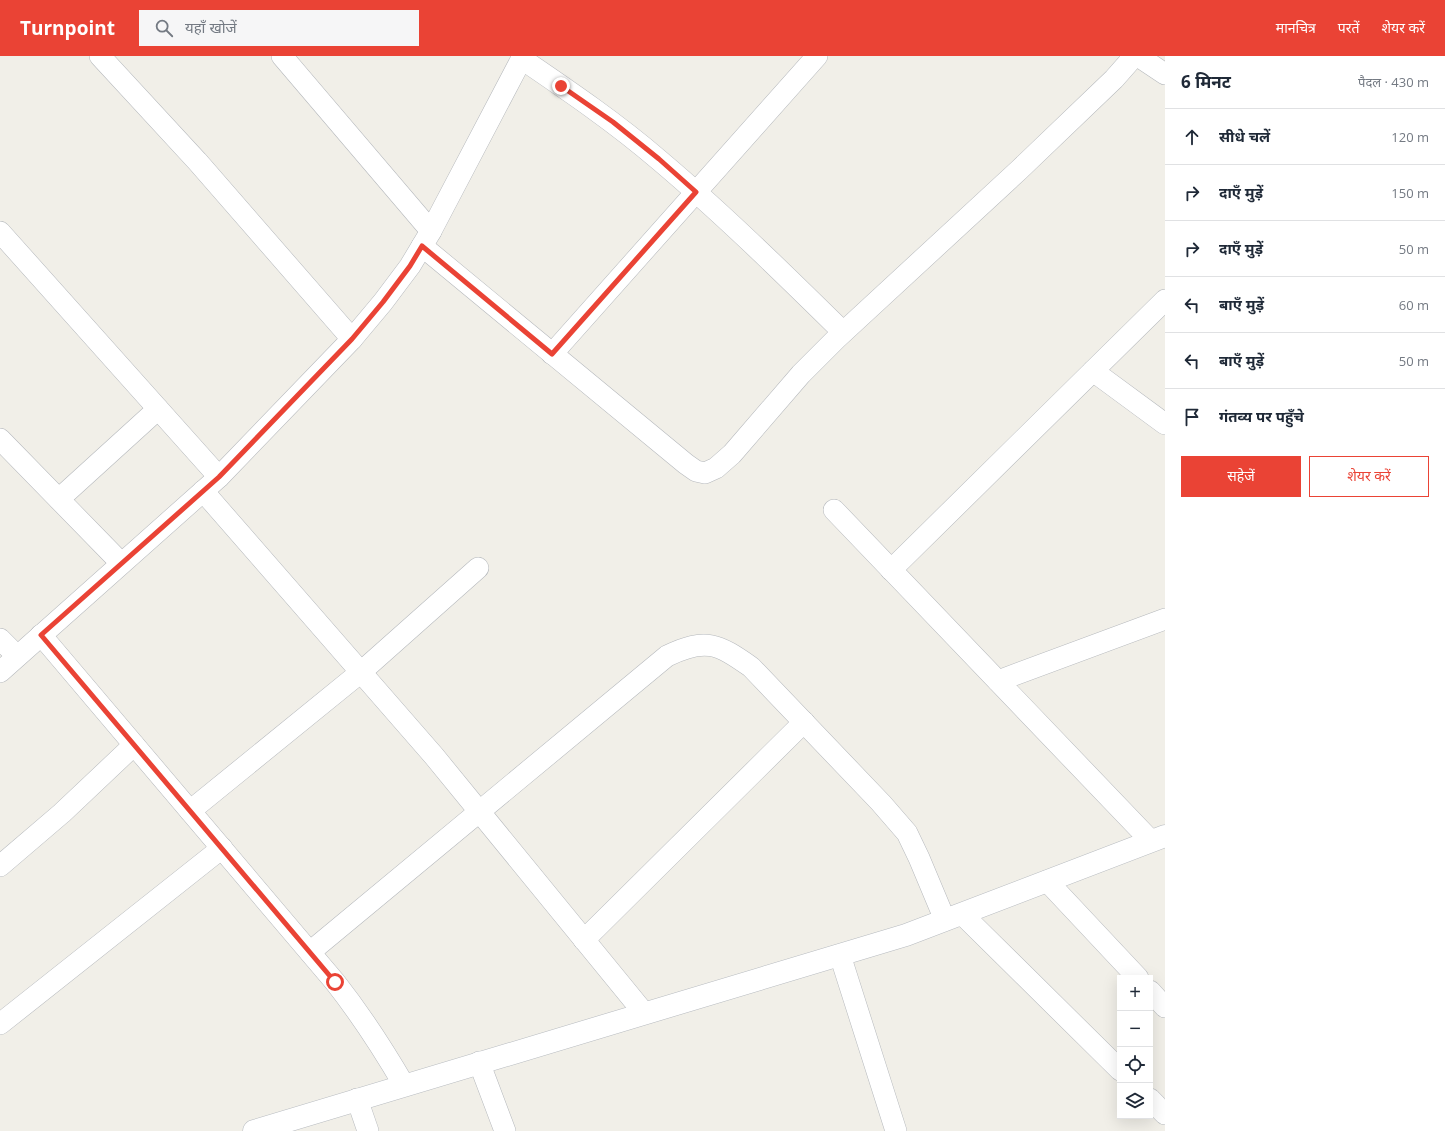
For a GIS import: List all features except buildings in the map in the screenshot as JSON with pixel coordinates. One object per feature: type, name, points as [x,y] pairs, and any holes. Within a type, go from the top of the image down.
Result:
[{"type":"street","points":[[100,56],[207,173],[352,339]]},
{"type":"street","points":[[282,56],[427,238],[552,354],[696,472],[705,473],[716,468],[732,454],[801,374],[843,332],[1019,170],[1114,79],[1129,62],[1131,56]]},
{"type":"street","points":[[552,354],[817,56]]},
{"type":"street","points":[[1138,56],[1165,74]]},
{"type":"street","points":[[0,672],[219,477],[352,339],[383,302],[410,266],[427,238],[523,57],[613,122],[659,159],[755,247],[843,332]]},
{"type":"street","points":[[0,232],[219,477]]},
{"type":"street","points":[[891,570],[1165,300]]},
{"type":"street","points":[[1093,371],[1165,424]]},
{"type":"street","points":[[58,499],[158,410]]},
{"type":"street","points":[[0,439],[121,563]]},
{"type":"street","points":[[203,491],[434,756],[644,1014]]},
{"type":"street","points":[[254,1131],[479,1062],[906,935],[1158,839],[998,681],[834,510]]},
{"type":"street","points":[[190,811],[361,672],[478,568]]},
{"type":"street","points":[[998,681],[1165,619]]},
{"type":"street","points":[[41,635],[357,1009],[404,1085]]},
{"type":"street","points":[[0,639],[17,656]]},
{"type":"street","points":[[310,952],[667,656],[680,649],[697,645],[714,645],[728,651],[751,667],[881,803],[907,834],[953,917],[1117,1067]]},
{"type":"street","points":[[584,940],[804,722]]},
{"type":"street","points":[[0,866],[62,813],[134,745]]},
{"type":"street","points":[[0,1024],[222,848]]},
{"type":"street","points":[[1047,881],[1135,975]]},
{"type":"street","points":[[840,955],[896,1131]]},
{"type":"street","points":[[1153,994],[1165,1007]]},
{"type":"street","points":[[479,1062],[505,1131]]},
{"type":"street","points":[[357,1100],[368,1131]]},
{"type":"street","points":[[1153,1102],[1165,1114]]},
{"type":"route","points":[[335,982],[41,635],[219,477],[352,339],[383,302],[410,266],[422,246],[552,354],[696,192],[659,159],[613,122],[561,86]]}]
